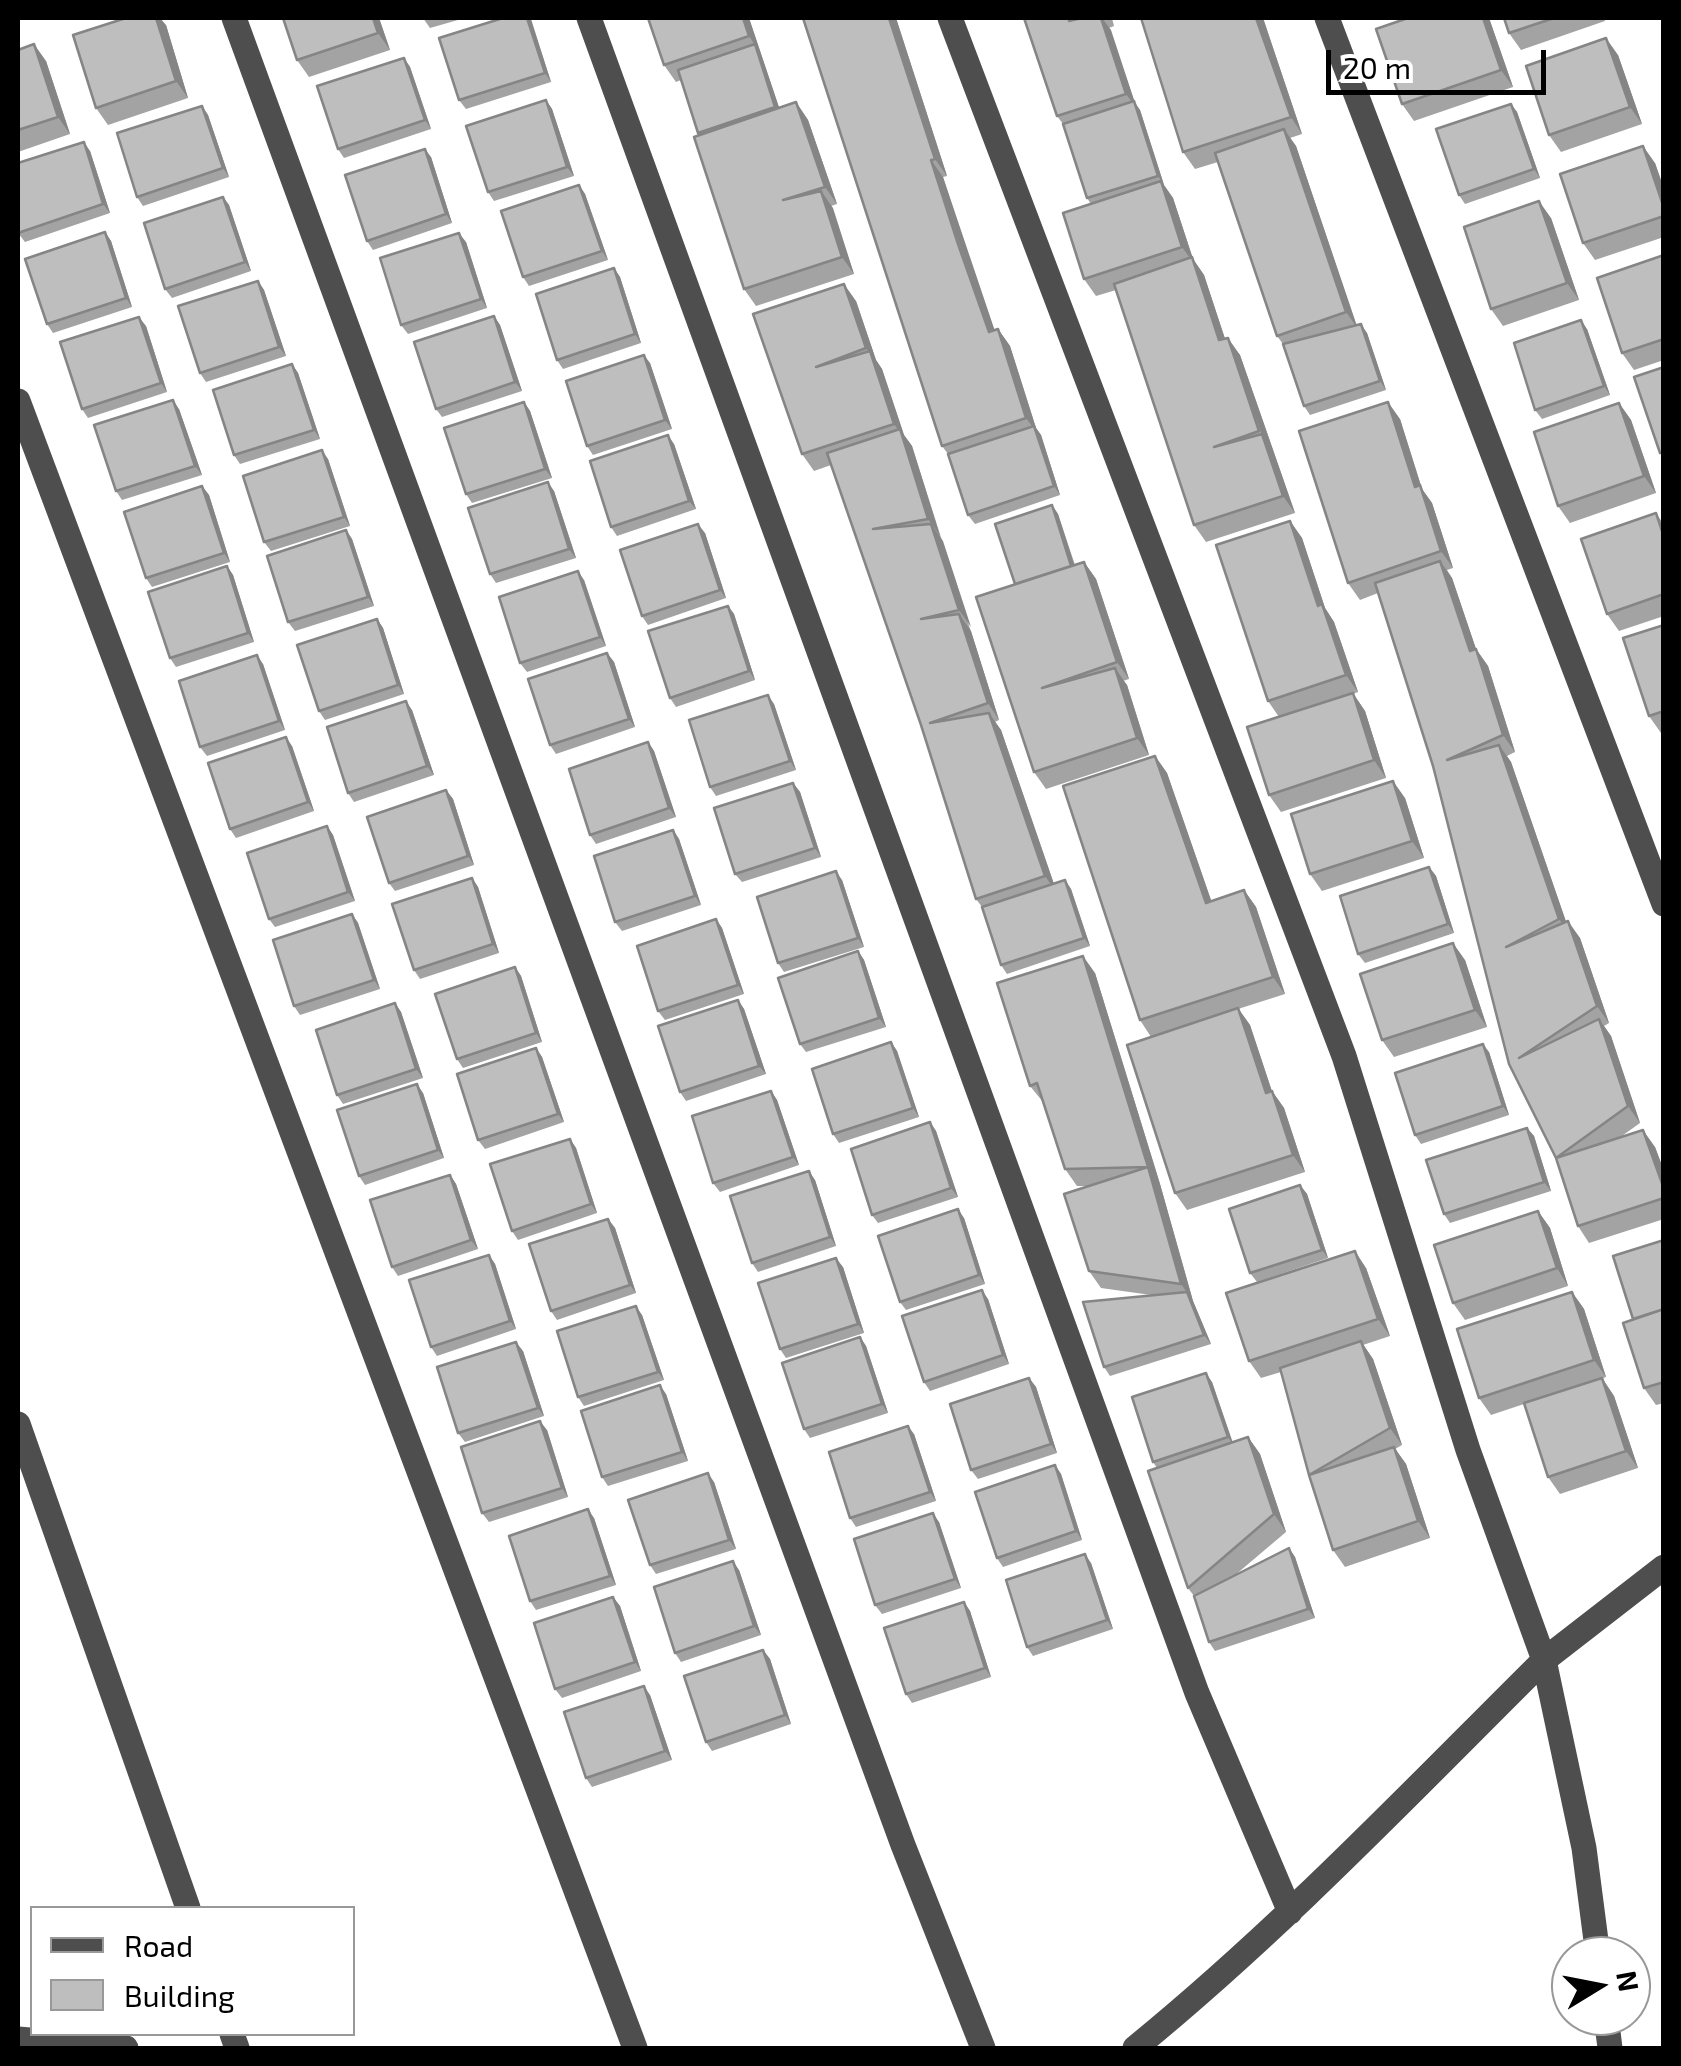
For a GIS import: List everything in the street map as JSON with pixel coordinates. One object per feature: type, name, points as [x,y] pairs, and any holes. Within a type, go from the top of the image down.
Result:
[{"type":"street","points":[[234,18],[902,1845],[983,2048]]},
{"type":"street","points":[[590,18],[1197,1692],[1290,1912]]},
{"type":"street","points":[[950,18],[1344,1056],[1468,1450],[1544,1660],[1584,1848],[1595,1936]]},
{"type":"street","points":[[1327,18],[1664,904]]},
{"type":"street","points":[[18,401],[635,2048]]},
{"type":"street","points":[[18,1424],[187,1906]]},
{"type":"street","points":[[1135,2048],[1191,2003],[1290,1912],[1544,1660],[1664,1566]]},
{"type":"street","points":[[18,2039],[126,2048]]},
{"type":"building","points":[[126,18],[156,18],[176,81],[96,108],[73,35]]},
{"type":"building","points":[[283,18],[373,18],[378,33],[297,60]]},
{"type":"building","points":[[503,18],[527,18],[545,73],[459,100],[439,38]]},
{"type":"building","points":[[648,18],[743,18],[749,36],[664,65]]},
{"type":"building","points":[[803,18],[889,18],[958,244],[989,332],[998,329],[1026,418],[942,446]]},
{"type":"building","points":[[1024,18],[1101,18],[1126,94],[1057,116]]},
{"type":"building","points":[[1141,18],[1256,18],[1291,117],[1183,152]]},
{"type":"building","points":[[1408,18],[1483,18],[1501,70],[1402,104],[1376,29]]},
{"type":"building","points":[[1504,18],[1554,18],[1509,33]]},
{"type":"building","points":[[1606,38],[1630,107],[1549,135],[1526,66]]},
{"type":"building","points":[[34,44],[58,117],[18,130],[18,50]]},
{"type":"building","points":[[755,44],[775,107],[698,133],[678,70]]},
{"type":"building","points":[[404,58],[425,120],[338,149],[317,86]]},
{"type":"building","points":[[546,100],[567,167],[488,192],[466,126]]},
{"type":"building","points":[[1134,101],[1158,176],[1087,198],[1063,124]]},
{"type":"building","points":[[796,102],[825,187],[783,200],[821,191],[842,257],[744,289],[694,137]]},
{"type":"building","points":[[1511,104],[1534,169],[1459,195],[1436,129]]},
{"type":"building","points":[[202,106],[223,168],[137,197],[117,133]]},
{"type":"building","points":[[1284,129],[1346,312],[1277,336],[1215,153]]},
{"type":"building","points":[[84,142],[103,204],[18,233],[18,163]]},
{"type":"building","points":[[1643,146],[1664,216],[1583,243],[1560,174]]},
{"type":"building","points":[[425,149],[446,214],[367,241],[345,175]]},
{"type":"building","points":[[1161,181],[1182,247],[1084,279],[1063,213]]},
{"type":"building","points":[[579,185],[602,251],[523,277],[501,211]]},
{"type":"building","points":[[223,197],[245,262],[165,289],[144,223]]},
{"type":"building","points":[[1539,201],[1567,283],[1491,309],[1464,227]]},
{"type":"building","points":[[105,232],[126,298],[47,324],[25,259]]},
{"type":"building","points":[[459,233],[481,299],[401,325],[380,258]]},
{"type":"building","points":[[1664,255],[1664,339],[1622,353],[1597,278]]},
{"type":"building","points":[[1192,257],[1219,340],[1228,338],[1259,431],[1214,447],[1262,434],[1283,496],[1194,525],[1114,284]]},
{"type":"building","points":[[614,268],[635,334],[557,360],[536,294]]},
{"type":"building","points":[[258,281],[279,347],[200,373],[178,306]]},
{"type":"building","points":[[844,284],[866,348],[816,367],[870,351],[894,424],[802,454],[753,314]]},
{"type":"building","points":[[494,316],[515,382],[436,409],[414,342]]},
{"type":"building","points":[[139,317],[161,383],[82,409],[60,342]]},
{"type":"building","points":[[1581,320],[1604,386],[1535,410],[1514,343]]},
{"type":"building","points":[[1361,324],[1380,381],[1304,406],[1283,344]]},
{"type":"building","points":[[644,355],[665,420],[587,446],[566,381]]},
{"type":"building","points":[[292,364],[314,430],[234,455],[213,390]]},
{"type":"building","points":[[1664,367],[1664,452],[1660,453],[1634,377]]},
{"type":"building","points":[[173,400],[195,466],[116,491],[94,425]]},
{"type":"building","points":[[524,402],[545,469],[466,494],[444,428]]},
{"type":"building","points":[[1388,402],[1415,487],[1420,485],[1441,551],[1348,583],[1299,431]]},
{"type":"building","points":[[1619,403],[1644,476],[1558,506],[1534,432]]},
{"type":"building","points":[[1034,426],[1054,486],[968,515],[948,454]]},
{"type":"building","points":[[900,429],[928,519],[873,529],[931,524],[959,610],[921,619],[959,614],[988,703],[930,723],[989,713],[1045,876],[976,899],[827,453]]},
{"type":"building","points":[[668,435],[689,501],[611,527],[590,461]]},
{"type":"building","points":[[322,450],[344,517],[264,542],[243,476]]},
{"type":"building","points":[[548,482],[569,549],[490,574],[468,508]]},
{"type":"building","points":[[202,486],[224,553],[146,578],[124,512]]},
{"type":"building","points":[[1052,505],[1071,566],[1015,584],[995,524]]},
{"type":"building","points":[[1656,513],[1664,537],[1664,594],[1607,614],[1581,539]]},
{"type":"building","points":[[1290,521],[1346,675],[1268,701],[1216,545]]},
{"type":"building","points":[[698,524],[720,590],[642,616],[620,550]]},
{"type":"building","points":[[346,530],[368,597],[288,622],[267,556]]},
{"type":"building","points":[[1440,561],[1470,651],[1476,649],[1503,735],[1447,760],[1499,745],[1559,919],[1506,947],[1568,921],[1597,1006],[1519,1058],[1599,1019],[1628,1106],[1556,1158],[1509,1064],[1433,766],[1375,583]]},
{"type":"building","points":[[1084,562],[1117,662],[1042,688],[1115,668],[1137,738],[1034,772],[976,597]]},
{"type":"building","points":[[227,566],[248,633],[170,658],[148,592]]},
{"type":"building","points":[[578,571],[600,637],[520,663],[499,597]]},
{"type":"building","points":[[728,606],[749,671],[670,698],[648,631]]},
{"type":"building","points":[[377,619],[398,685],[319,711],[297,645]]},
{"type":"building","points":[[1664,625],[1664,711],[1649,716],[1623,638]]},
{"type":"building","points":[[607,653],[629,719],[550,745],[528,679]]},
{"type":"building","points":[[257,655],[279,721],[200,747],[179,681]]},
{"type":"building","points":[[1353,693],[1374,760],[1269,795],[1247,727]]},
{"type":"building","points":[[768,695],[790,761],[710,787],[689,720]]},
{"type":"building","points":[[406,701],[427,766],[348,793],[327,727]]},
{"type":"building","points":[[286,737],[308,802],[230,829],[208,763]]},
{"type":"building","points":[[648,742],[669,808],[590,835],[569,769]]},
{"type":"building","points":[[1155,756],[1206,903],[1244,890],[1273,977],[1140,1020],[1063,786]]},
{"type":"building","points":[[1393,781],[1412,841],[1310,874],[1291,814]]},
{"type":"building","points":[[793,783],[815,848],[735,874],[714,808]]},
{"type":"building","points":[[446,790],[468,856],[389,883],[367,817]]},
{"type":"building","points":[[327,826],[348,892],[269,919],[247,853]]},
{"type":"building","points":[[673,830],[695,896],[615,922],[594,856]]},
{"type":"building","points":[[1429,867],[1448,924],[1358,954],[1340,896]]},
{"type":"building","points":[[836,871],[858,938],[778,963],[757,897]]},
{"type":"building","points":[[472,878],[493,944],[414,970],[392,904]]},
{"type":"building","points":[[1065,880],[1084,938],[1001,965],[982,907]]},
{"type":"building","points":[[352,914],[374,980],[294,1006],[273,940]]},
{"type":"building","points":[[716,919],[738,985],[658,1011],[637,946]]},
{"type":"building","points":[[1453,943],[1475,1010],[1382,1040],[1360,974]]},
{"type":"building","points":[[858,951],[879,1018],[800,1044],[778,978]]},
{"type":"building","points":[[1083,956],[1148,1167],[1065,1169],[1037,1083],[1030,1086],[997,983]]},
{"type":"building","points":[[515,967],[536,1033],[457,1059],[435,994]]},
{"type":"building","points":[[738,1000],[759,1066],[680,1092],[658,1026]]},
{"type":"building","points":[[395,1003],[416,1069],[337,1095],[316,1030]]},
{"type":"building","points":[[1238,1008],[1266,1093],[1272,1091],[1293,1155],[1175,1193],[1127,1045]]},
{"type":"building","points":[[891,1042],[913,1108],[833,1134],[812,1069]]},
{"type":"building","points":[[1483,1044],[1503,1106],[1415,1135],[1395,1073]]},
{"type":"building","points":[[536,1048],[558,1114],[478,1140],[457,1074]]},
{"type":"building","points":[[417,1084],[438,1150],[359,1176],[337,1110]]},
{"type":"building","points":[[771,1091],[793,1157],[713,1183],[692,1116]]},
{"type":"building","points":[[930,1122],[951,1188],[872,1215],[851,1149]]},
{"type":"building","points":[[1527,1128],[1544,1182],[1444,1214],[1426,1160]]},
{"type":"building","points":[[1643,1130],[1664,1198],[1578,1226],[1556,1158]]},
{"type":"building","points":[[570,1139],[591,1204],[512,1231],[490,1164]]},
{"type":"building","points":[[1148,1167],[1181,1284],[1089,1271],[1064,1194]]},
{"type":"building","points":[[809,1171],[830,1237],[752,1263],[730,1196]]},
{"type":"building","points":[[450,1175],[471,1240],[392,1267],[370,1200]]},
{"type":"building","points":[[1300,1185],[1322,1250],[1250,1273],[1229,1209]]},
{"type":"building","points":[[958,1209],[979,1275],[900,1302],[878,1236]]},
{"type":"building","points":[[1538,1211],[1557,1268],[1453,1303],[1434,1245]]},
{"type":"building","points":[[608,1219],[630,1285],[551,1311],[529,1244]]},
{"type":"building","points":[[1664,1240],[1664,1309],[1633,1319],[1613,1256]]},
{"type":"building","points":[[1355,1251],[1378,1319],[1249,1361],[1226,1293]]},
{"type":"building","points":[[489,1255],[510,1321],[431,1347],[409,1280]]},
{"type":"building","points":[[836,1258],[858,1324],[780,1349],[758,1283]]},
{"type":"building","points":[[982,1290],[1003,1355],[924,1382],[902,1316]]},
{"type":"building","points":[[1187,1292],[1204,1335],[1104,1367],[1083,1302]]},
{"type":"building","points":[[1572,1292],[1594,1360],[1479,1398],[1457,1329]]},
{"type":"building","points":[[636,1306],[658,1372],[578,1397],[557,1331]]},
{"type":"building","points":[[1664,1309],[1664,1382],[1644,1388],[1623,1323]]},
{"type":"building","points":[[860,1337],[882,1404],[804,1429],[782,1363]]},
{"type":"building","points":[[1361,1341],[1390,1428],[1309,1475],[1280,1368]]},
{"type":"building","points":[[516,1342],[538,1408],[458,1433],[437,1367]]},
{"type":"building","points":[[1206,1373],[1228,1437],[1153,1462],[1132,1397]]},
{"type":"building","points":[[1029,1378],[1051,1444],[971,1470],[950,1404]]},
{"type":"building","points":[[1602,1378],[1626,1451],[1548,1477],[1524,1403]]},
{"type":"building","points":[[660,1385],[682,1452],[602,1477],[581,1411]]},
{"type":"building","points":[[540,1421],[562,1488],[482,1513],[461,1447]]},
{"type":"building","points":[[908,1426],[930,1492],[850,1518],[829,1452]]},
{"type":"building","points":[[1248,1437],[1274,1514],[1188,1588],[1148,1471]]},
{"type":"building","points":[[1394,1447],[1418,1521],[1333,1550],[1309,1475]]},
{"type":"building","points":[[1055,1465],[1076,1531],[997,1558],[975,1492]]},
{"type":"building","points":[[708,1473],[729,1540],[650,1565],[628,1500]]},
{"type":"building","points":[[588,1509],[610,1576],[530,1601],[509,1536]]},
{"type":"building","points":[[933,1513],[955,1579],[875,1605],[854,1539]]},
{"type":"building","points":[[1289,1548],[1308,1609],[1209,1642],[1194,1596]]},
{"type":"building","points":[[1085,1554],[1107,1620],[1027,1647],[1006,1580]]},
{"type":"building","points":[[733,1561],[754,1626],[675,1653],[654,1587]]},
{"type":"building","points":[[613,1597],[635,1662],[555,1689],[534,1623]]},
{"type":"building","points":[[964,1602],[985,1668],[906,1694],[884,1628]]},
{"type":"building","points":[[763,1650],[785,1715],[706,1742],[684,1676]]},
{"type":"building","points":[[644,1686],[665,1751],[586,1778],[564,1712]]}]
